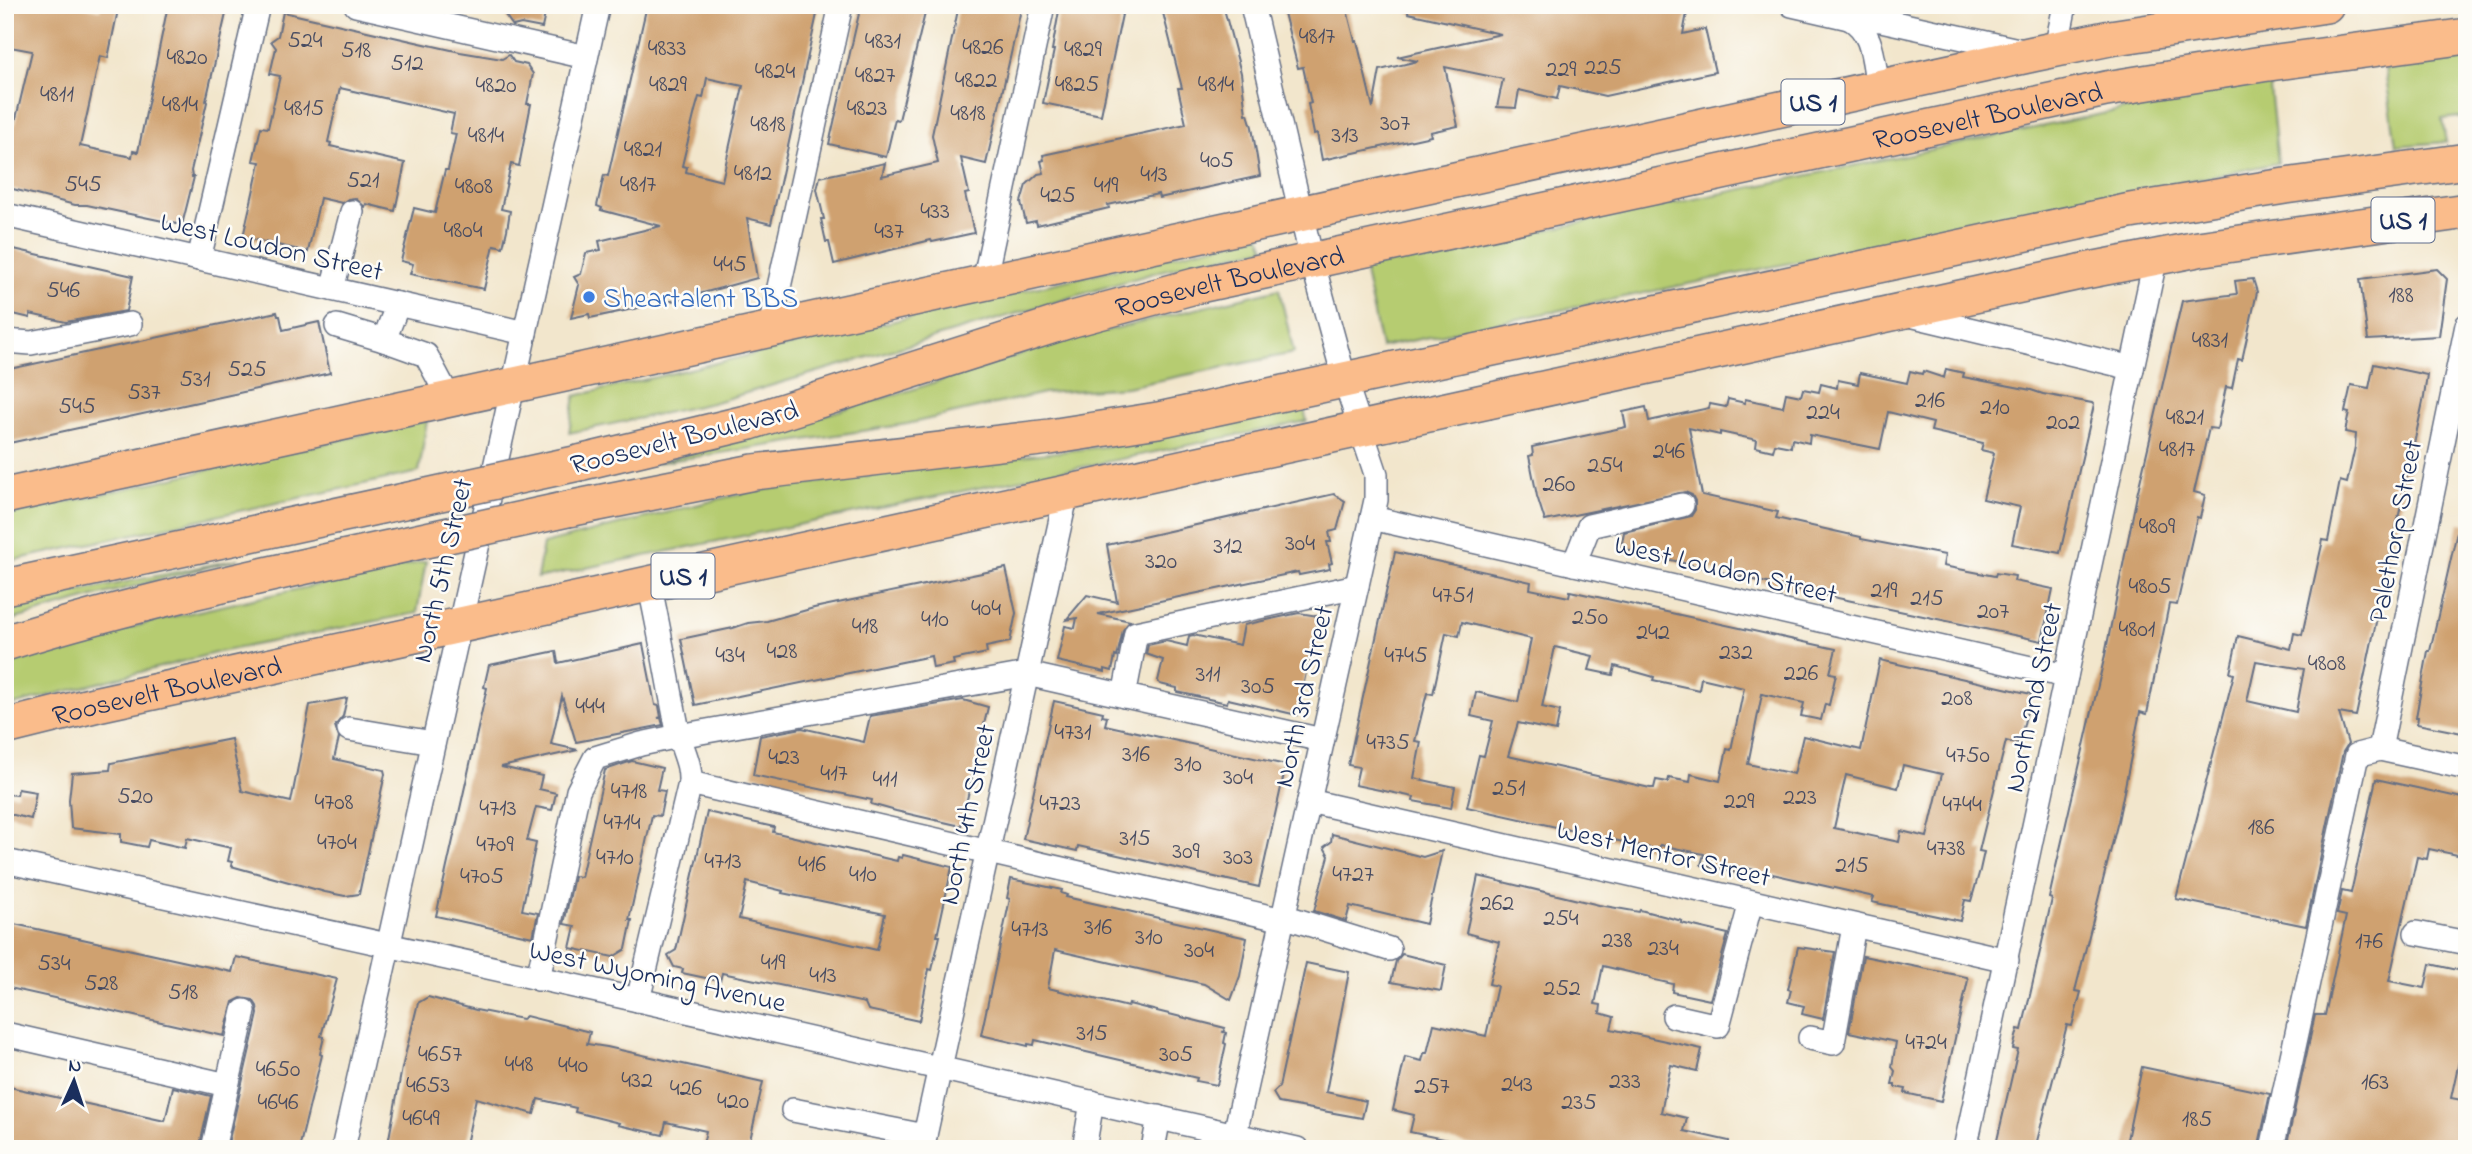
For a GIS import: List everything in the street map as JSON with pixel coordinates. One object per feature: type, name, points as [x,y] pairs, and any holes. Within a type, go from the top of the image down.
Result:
[{"type":"highway","name":"Roosevelt Boulevard","points":[[5,496],[2229,12],[2326,5]]},
{"type":"highway","name":"Roosevelt Boulevard","points":[[5,587],[579,463],[750,422],[1134,302],[1312,260],[2106,89],[2467,36]]},
{"type":"highway","points":[[1683,130],[1882,137]]},
{"type":"highway","name":"Roosevelt Boulevard","points":[[5,643],[153,601],[568,509],[754,471],[1050,437],[1132,424],[1346,381],[2154,206],[2467,161]]},
{"type":"highway","name":"Roosevelt Boulevard","points":[[5,727],[98,704],[649,583],[2156,257],[2467,211]]},
{"type":"highway","points":[[1896,312],[2031,232]]},
{"type":"street","points":[[199,259],[258,5]]},
{"type":"street","points":[[356,5],[586,57]]},
{"type":"street","name":"North 5th Street","points":[[343,1149],[598,5]]},
{"type":"street","points":[[770,328],[841,5]]},
{"type":"street","points":[[984,282],[1043,5]]},
{"type":"street","points":[[1252,5],[1303,212],[1312,260]]},
{"type":"street","points":[[1792,5],[1849,18],[1881,20],[2045,51],[2066,5]]},
{"type":"street","points":[[1849,18],[1859,23],[1868,37],[1878,88]]},
{"type":"street","points":[[332,289],[352,212]]},
{"type":"street","name":"West Loudon Street","points":[[5,215],[525,333]]},
{"type":"street","name":"North 2nd Street","points":[[1965,1149],[2156,257]]},
{"type":"street","name":"North 3rd Street","points":[[1234,1141],[1376,500],[1376,474],[1312,260]]},
{"type":"street","points":[[384,340],[398,304]]},
{"type":"street","points":[[1896,312],[2132,368]]},
{"type":"street","points":[[5,341],[31,343],[130,324]]},
{"type":"street","name":"Palethorp Street","points":[[2381,749],[2467,325]]},
{"type":"street","points":[[337,326],[426,355],[449,398]]},
{"type":"street","name":"North 4th Street","points":[[924,1143],[1067,492]]},
{"type":"street","points":[[1574,564],[1589,526],[1682,505]]},
{"type":"street","name":"West Loudon Street","points":[[1372,518],[2066,676]]},
{"type":"street","points":[[638,1000],[690,783],[689,761],[679,736],[649,583]]},
{"type":"street","points":[[1124,696],[1136,633],[1357,586]]},
{"type":"street","points":[[538,979],[578,791],[595,758],[679,736],[1027,674],[1322,740]]},
{"type":"street","points":[[349,729],[433,743]]},
{"type":"street","points":[[2272,1149],[2357,755],[2381,749],[2467,768]]},
{"type":"street","points":[[690,783],[1283,918],[1389,948]]},
{"type":"street","name":"West Mentor Street","points":[[1309,801],[2007,960]]},
{"type":"street","name":"West Wyoming Avenue","points":[[5,861],[1159,1117],[1234,1141],[1297,1149]]},
{"type":"street","points":[[1675,1016],[1718,1026],[1751,902]]},
{"type":"street","points":[[1810,1038],[1832,1043],[1854,926]]},
{"type":"street","points":[[2416,933],[2467,943]]},
{"type":"street","points":[[213,1149],[244,1011]]},
{"type":"street","points":[[5,1034],[228,1085]]},
{"type":"street","points":[[1084,1149],[1092,1102]]},
{"type":"street","points":[[793,1110],[924,1143]]},
{"type":"street","points":[[1153,1149],[1159,1117]]},
{"type":"green space","points":[[2467,58],[2467,116],[2442,119],[2446,142],[2396,146],[2385,69]]},
{"type":"green space","points":[[2269,79],[2278,163],[1381,347],[1364,268]]},
{"type":"green space","points":[[1260,235],[1265,248],[1164,270],[712,403],[569,433],[575,396]]},
{"type":"green space","points":[[1279,289],[1294,353],[1127,387],[1044,393],[907,424],[656,463],[911,390],[1051,344]]},
{"type":"green space","points":[[1303,406],[1307,421],[537,578],[543,544],[747,492],[949,464],[1110,446]]},
{"type":"green space","points":[[427,420],[419,472],[5,562],[5,516]]},
{"type":"green space","points":[[239,559],[100,595],[5,622],[5,607]]},
{"type":"green space","points":[[426,561],[417,613],[219,652],[5,707],[5,662],[162,619]]},
{"type":"building","points":[[14,5],[76,5],[100,10],[101,5],[119,5],[108,58],[100,56],[80,146],[132,157],[133,151],[138,152],[168,5],[228,5],[191,171],[194,177],[182,225],[87,205],[75,205],[5,187],[5,130],[13,131],[32,51],[5,46]]},
{"type":"building","points":[[498,5],[547,5],[542,28],[521,24],[513,26]]},
{"type":"building","points":[[647,5],[819,5],[771,224],[747,218],[757,278],[681,299],[590,318],[589,314],[571,318],[579,285],[574,277],[581,274],[586,253],[601,250],[599,241],[661,226],[601,210],[602,208],[597,206],[604,175],[608,176]],"holes":[[[707,78],[743,86],[722,181],[686,172],[687,167],[682,166],[695,111],[699,97],[703,98]]]},
{"type":"building","points":[[861,5],[927,5],[899,120],[895,119],[886,157],[829,144]]},
{"type":"building","points":[[959,5],[1022,5],[986,164],[961,158],[969,193],[965,194],[974,233],[932,242],[931,240],[834,264],[821,219],[824,219],[817,189],[820,177],[885,163],[882,176],[938,163],[932,135]]},
{"type":"building","points":[[1060,5],[1124,5],[1101,115],[1043,103]]},
{"type":"building","points":[[1161,5],[1223,5],[1241,73],[1246,114],[1252,127],[1260,176],[1159,198],[1158,194],[1037,225],[1036,221],[1026,223],[1021,202],[1026,185],[1038,174],[1044,173],[1041,161],[1044,160],[1043,155],[1186,124],[1178,88],[1182,88]]},
{"type":"building","points":[[1282,5],[1327,5],[1328,10],[1346,6],[1373,108],[1380,70],[1418,61],[1397,57],[1501,34],[1408,13],[1409,5],[1652,5],[1675,10],[1687,13],[1683,34],[1705,29],[1715,72],[1605,96],[1560,86],[1557,99],[1519,90],[1516,108],[1497,107],[1503,79],[1445,67],[1458,126],[1430,132],[1431,136],[1322,160],[1317,133],[1314,134],[1303,67],[1298,68]]},
{"type":"building","points":[[283,12],[460,52],[502,59],[509,55],[514,62],[527,65],[533,74],[527,104],[531,104],[519,166],[511,164],[501,209],[510,211],[507,230],[503,247],[494,245],[484,289],[410,274],[413,264],[401,261],[414,208],[435,213],[456,134],[450,133],[454,114],[340,88],[328,142],[331,143],[330,146],[405,163],[395,211],[366,204],[365,207],[355,198],[342,203],[320,198],[308,252],[243,237],[260,162],[253,161],[261,127],[268,128],[280,76],[270,74],[276,48],[271,41],[278,36]]},
{"type":"building","points":[[5,247],[133,276],[126,311],[66,322],[5,312]]},
{"type":"building","points":[[2437,269],[2447,279],[2439,336],[2368,340],[2360,279]]},
{"type":"building","points":[[2253,279],[2257,292],[2242,360],[2238,359],[2232,388],[2226,387],[2217,429],[2209,428],[2194,492],[2205,495],[2200,518],[2197,517],[2177,605],[2169,604],[2147,714],[2140,712],[2118,821],[2075,991],[2081,992],[2072,1026],[2067,1025],[2035,1149],[1995,1149],[2018,1050],[2013,1049],[2018,1029],[2022,1030],[2052,899],[2049,898],[2182,301],[2237,294],[2235,281]]},
{"type":"building","points":[[277,312],[283,330],[319,322],[330,373],[5,444],[5,370]]},
{"type":"building","points":[[2374,364],[2427,375],[2356,716],[2339,713],[2348,744],[2343,752],[2306,926],[2176,899],[2234,674],[2230,673],[2238,636],[2291,649],[2294,633],[2302,635],[2323,540],[2328,541],[2340,481],[2347,483],[2355,447],[2356,434],[2345,432],[2349,413],[2345,412],[2351,385],[2369,388]],"holes":[[[2256,661],[2304,669],[2296,712],[2247,701]]]},
{"type":"building","points":[[1946,369],[1964,373],[1963,377],[2094,405],[2060,553],[2012,544],[2020,507],[1983,499],[1994,453],[1981,450],[1983,443],[1931,431],[1933,423],[1888,412],[1880,449],[1810,435],[1809,443],[1792,439],[1791,447],[1775,444],[1773,451],[1756,447],[1757,440],[1689,428],[1702,495],[1778,512],[1776,518],[1861,539],[1945,555],[1943,566],[1995,576],[1996,573],[2015,576],[2014,581],[2053,589],[2042,641],[1771,584],[1621,548],[1624,532],[1691,516],[1695,510],[1695,501],[1692,495],[1685,492],[1545,521],[1529,456],[1533,455],[1532,447],[1626,427],[1623,412],[1646,407],[1649,421],[1709,408],[1710,404],[1726,407],[1728,399],[1745,403],[1745,399],[1783,407],[1786,393],[1801,396],[1803,389],[1819,392],[1821,384],[1837,388],[1838,380],[1858,384],[1860,373],[1907,383],[1910,371],[1922,374],[1923,371],[1944,378]]},
{"type":"building","points":[[1334,494],[1345,501],[1337,530],[1329,532],[1331,542],[1327,542],[1332,563],[1329,564],[1330,569],[1299,575],[1298,572],[1098,614],[1130,621],[1123,630],[1112,671],[1105,669],[1105,672],[1057,661],[1065,626],[1075,628],[1077,618],[1066,620],[1087,595],[1117,602],[1107,545]]},
{"type":"building","points":[[2459,523],[2467,524],[2467,734],[2417,724],[2416,717],[2428,651]]},
{"type":"building","points":[[1395,552],[1531,582],[1530,589],[1569,597],[1570,591],[1836,649],[1830,673],[1836,674],[1829,705],[1825,704],[1821,720],[1801,716],[1804,703],[1762,694],[1748,764],[1794,774],[1803,736],[1861,750],[1880,660],[2031,694],[2020,741],[2017,744],[2006,741],[1979,851],[1984,852],[1980,870],[1971,901],[1965,900],[1960,921],[1872,902],[1874,897],[1746,868],[1745,875],[1701,865],[1704,854],[1660,845],[1659,850],[1467,807],[1479,755],[1484,756],[1493,721],[1471,716],[1476,692],[1518,702],[1531,639],[1462,622],[1459,636],[1446,633],[1433,694],[1427,693],[1415,741],[1421,742],[1414,778],[1455,787],[1451,808],[1355,785],[1359,767],[1348,765]],"holes":[[[1555,647],[1593,656],[1589,670],[1613,675],[1615,666],[1654,677],[1653,680],[1699,690],[1701,678],[1744,688],[1731,750],[1727,749],[1720,781],[1691,774],[1690,782],[1669,778],[1668,782],[1656,780],[1654,788],[1650,788],[1508,756],[1518,723],[1556,731],[1560,711],[1542,707]],[[1903,765],[1942,774],[1927,837],[1901,831],[1899,842],[1834,828],[1846,775],[1898,788]]]},
{"type":"building","points":[[1006,568],[1016,613],[1010,642],[986,647],[987,653],[953,660],[954,664],[933,668],[931,656],[695,705],[681,639]]},
{"type":"building","points":[[1299,613],[1318,616],[1297,715],[1228,699],[1227,703],[1177,692],[1177,688],[1160,684],[1158,681],[1163,660],[1146,654],[1148,645],[1166,641],[1187,646],[1189,636],[1193,635],[1240,645],[1244,625]]},
{"type":"building","points":[[643,644],[655,705],[659,706],[661,717],[658,718],[661,718],[663,725],[576,742],[562,696],[551,744],[578,750],[501,767],[542,776],[539,789],[556,793],[552,810],[536,807],[527,841],[536,843],[522,910],[538,913],[533,937],[436,916],[487,688],[484,687],[489,665],[556,651],[558,663]]},
{"type":"building","points":[[347,698],[343,716],[335,726],[339,738],[334,759],[384,770],[385,774],[359,894],[345,896],[325,892],[231,866],[232,862],[228,861],[231,848],[187,838],[185,848],[149,840],[147,847],[121,842],[121,834],[71,828],[69,800],[72,773],[110,770],[111,763],[231,739],[242,791],[291,802],[310,705]]},
{"type":"building","points":[[963,700],[988,707],[961,826],[871,804],[872,800],[753,775],[760,736],[802,728],[864,742],[870,716]]},
{"type":"building","points":[[1054,701],[1103,712],[1102,716],[1107,717],[1105,725],[1286,765],[1259,887],[1078,846],[1077,851],[1023,839]]},
{"type":"building","points":[[632,761],[662,768],[657,790],[665,791],[660,816],[652,815],[629,920],[632,920],[626,949],[613,957],[570,948],[575,926],[564,924],[574,876],[581,877],[605,770]]},
{"type":"building","points":[[2376,779],[2467,799],[2467,857],[2429,849],[2427,859],[2417,857],[2389,981],[2425,988],[2430,964],[2467,972],[2467,1062],[2459,1061],[2451,1098],[2467,1101],[2467,1149],[2286,1149],[2315,1015],[2325,1015],[2346,916],[2337,914],[2342,891],[2351,893]]},
{"type":"building","points":[[18,789],[36,792],[31,819],[5,813],[5,794],[17,795]]},
{"type":"building","points":[[707,812],[774,827],[773,832],[897,861],[898,857],[902,858],[903,855],[952,867],[937,936],[940,936],[932,970],[929,969],[919,1021],[868,1010],[865,1003],[722,973],[720,981],[682,973],[683,969],[674,967],[668,955],[676,950]],"holes":[[[747,882],[783,891],[782,893],[885,914],[877,950],[739,919]]]},
{"type":"building","points":[[1332,834],[1423,857],[1442,851],[1426,924],[1350,906],[1346,921],[1314,911],[1329,856],[1324,847],[1331,842]]},
{"type":"building","points":[[1478,876],[1599,905],[1639,912],[1640,910],[1728,934],[1710,1000],[1672,992],[1673,984],[1603,966],[1595,1004],[1601,1005],[1600,1013],[1614,1017],[1611,1029],[1702,1049],[1697,1071],[1671,1065],[1661,1112],[1687,1118],[1684,1131],[1729,1141],[1728,1149],[1490,1149],[1410,1132],[1414,1115],[1393,1110],[1405,1057],[1422,1061],[1424,1053],[1427,1053],[1434,1024],[1486,1036],[1497,986],[1489,984],[1499,942],[1466,933]]},
{"type":"building","points":[[1011,879],[1062,890],[1061,893],[1067,895],[1066,897],[1247,938],[1240,976],[1231,1000],[1204,984],[1055,950],[1048,988],[1128,1007],[1129,1004],[1225,1028],[1223,1032],[1226,1033],[1226,1044],[1217,1085],[1035,1040],[1034,1045],[1028,1046],[981,1035],[1010,899],[1007,898]]},
{"type":"building","points":[[5,922],[232,972],[236,957],[337,979],[321,1036],[324,1037],[322,1055],[299,1149],[251,1149],[228,1144],[258,1014],[253,1000],[241,998],[233,1002],[224,1036],[5,987]]},
{"type":"building","points":[[1798,947],[1835,952],[1823,1019],[1802,1014],[1804,1006],[1788,1002],[1791,990],[1788,989]]},
{"type":"building","points":[[1402,954],[1446,965],[1441,991],[1391,982],[1396,961]]},
{"type":"building","points":[[1863,956],[1967,977],[1941,1101],[1905,1093],[1906,1089],[1892,1084],[1896,1042],[1849,1032]]},
{"type":"building","points":[[1306,963],[1349,972],[1326,1092],[1366,1101],[1362,1118],[1279,1103],[1273,1093],[1279,1087]]},
{"type":"building","points":[[428,997],[476,1010],[522,1019],[526,1016],[590,1032],[587,1044],[763,1082],[748,1149],[702,1149],[706,1131],[666,1122],[663,1135],[618,1125],[619,1123],[575,1112],[576,1108],[538,1099],[534,1114],[476,1098],[465,1149],[387,1149],[402,1068],[418,1003]]},
{"type":"building","points":[[2142,1067],[2270,1094],[2258,1149],[2125,1149]]},
{"type":"building","points":[[5,1086],[165,1121],[173,1087],[211,1096],[199,1149],[5,1149]]},
{"type":"place","name":"Sheartalent BBS","points":[[589,297]]}]
